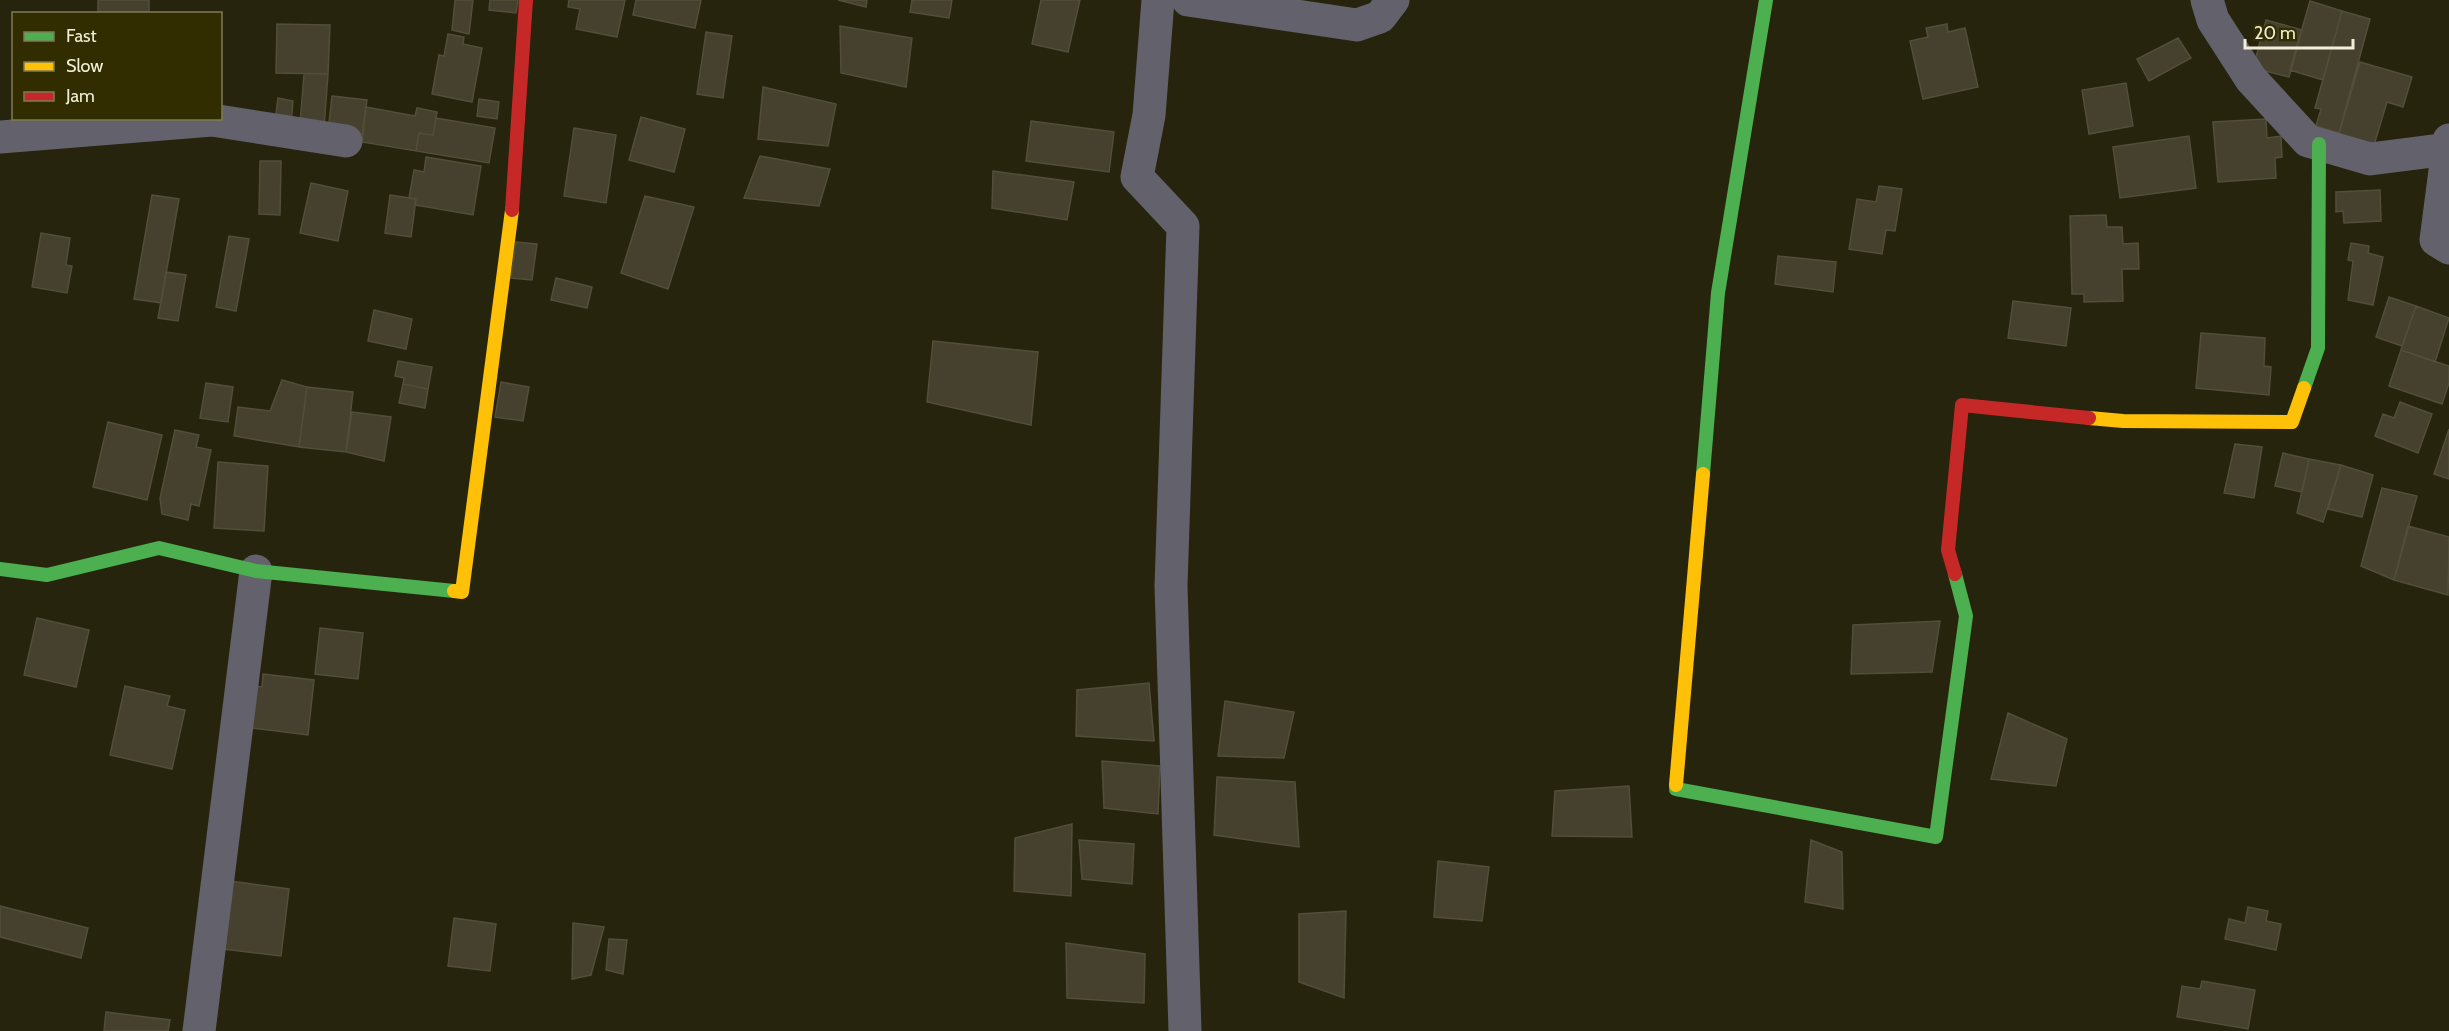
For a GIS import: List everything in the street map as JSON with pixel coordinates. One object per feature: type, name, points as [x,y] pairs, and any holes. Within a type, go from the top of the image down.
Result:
[{"type":"street","points":[[0,569],[47,575],[159,548],[256,571],[462,592],[512,213],[526,0]]},
{"type":"street","points":[[1158,0],[1149,115],[1137,177],[1184,226],[1171,586],[1185,1031]]},
{"type":"street","points":[[1188,0],[1357,24],[1380,17],[1394,0]]},
{"type":"street","points":[[1766,0],[1718,293],[1676,789],[1936,837],[1966,616],[1948,550],[1962,405],[2122,422],[2292,422],[2318,348],[2319,144]]},
{"type":"street","points":[[2207,0],[2213,20],[2251,79],[2308,141],[2370,159],[2448,145],[2436,240],[2449,248]]},
{"type":"street","points":[[0,137],[212,120],[346,141]]},
{"type":"street","points":[[199,1031],[256,571]]},
{"type":"building","points":[[98,0],[149,0],[149,12],[98,12]]},
{"type":"building","points":[[455,0],[473,0],[469,34],[452,30]]},
{"type":"building","points":[[490,0],[518,0],[516,13],[489,10]]},
{"type":"building","points":[[569,0],[625,0],[617,37],[576,29],[580,9],[568,7]]},
{"type":"building","points":[[636,0],[701,0],[695,28],[633,15]]},
{"type":"building","points":[[838,0],[867,0],[866,7]]},
{"type":"building","points":[[912,0],[952,0],[949,18],[910,12]]},
{"type":"building","points":[[1041,0],[1080,0],[1068,52],[1032,44]]},
{"type":"building","points":[[2310,1],[2342,11],[2323,80],[2290,70]]},
{"type":"building","points":[[2342,11],[2370,19],[2339,133],[2316,126],[2321,109],[2315,108]]},
{"type":"building","points":[[2266,20],[2302,30],[2289,77],[2253,68]]},
{"type":"building","points":[[277,24],[330,25],[328,74],[276,73]]},
{"type":"building","points":[[1947,24],[1948,32],[1965,28],[1978,87],[1923,99],[1910,41],[1928,37],[1926,28]]},
{"type":"building","points":[[840,26],[912,38],[906,87],[841,73]]},
{"type":"building","points":[[706,32],[732,36],[723,98],[697,94]]},
{"type":"building","points":[[448,34],[464,37],[463,44],[482,48],[472,102],[432,94],[439,55],[444,56]]},
{"type":"building","points":[[2178,38],[2191,58],[2149,81],[2137,59]]},
{"type":"building","points":[[2360,62],[2412,77],[2403,107],[2387,102],[2371,155],[2336,144]]},
{"type":"building","points":[[304,74],[328,74],[324,128],[300,124]]},
{"type":"building","points":[[2126,83],[2133,126],[2089,134],[2082,90]]},
{"type":"building","points":[[763,87],[836,104],[828,146],[758,139]]},
{"type":"building","points":[[332,96],[367,100],[362,135],[328,131]]},
{"type":"building","points":[[278,98],[293,101],[291,125],[275,122]]},
{"type":"building","points":[[479,99],[499,102],[497,119],[477,116]]},
{"type":"building","points":[[366,107],[415,116],[417,108],[437,112],[433,135],[419,133],[416,151],[362,142]]},
{"type":"building","points":[[641,117],[685,129],[674,172],[629,160]]},
{"type":"building","points":[[436,118],[495,128],[489,163],[416,151],[419,133],[433,135]]},
{"type":"building","points":[[2266,119],[2267,138],[2281,136],[2282,157],[2275,158],[2276,178],[2218,182],[2213,122]]},
{"type":"building","points":[[1031,121],[1114,132],[1109,172],[1026,161]]},
{"type":"building","points":[[574,128],[616,135],[606,203],[564,196]]},
{"type":"building","points":[[2189,136],[2196,188],[2120,198],[2113,147]]},
{"type":"building","points":[[760,156],[830,169],[819,206],[744,198]]},
{"type":"building","points":[[426,157],[481,166],[473,215],[415,205],[416,199],[409,198],[414,170],[424,172]]},
{"type":"building","points":[[260,161],[281,161],[280,215],[259,214]]},
{"type":"building","points":[[993,171],[1074,182],[1067,220],[992,208]]},
{"type":"building","points":[[311,183],[348,191],[338,241],[300,233]]},
{"type":"building","points":[[1879,186],[1902,189],[1895,231],[1886,230],[1882,254],[1849,249],[1857,199],[1876,202]]},
{"type":"building","points":[[2380,190],[2381,221],[2344,223],[2343,211],[2336,212],[2336,192]]},
{"type":"building","points":[[152,195],[179,199],[161,303],[134,299]]},
{"type":"building","points":[[390,195],[416,199],[411,237],[385,233]]},
{"type":"building","points":[[645,196],[694,207],[668,289],[621,273]]},
{"type":"building","points":[[2106,215],[2107,227],[2122,227],[2123,244],[2138,243],[2139,269],[2122,269],[2123,301],[2084,302],[2084,294],[2072,294],[2070,216]]},
{"type":"building","points":[[41,233],[70,238],[66,265],[72,266],[67,293],[32,287]]},
{"type":"building","points":[[229,236],[249,239],[236,311],[216,307]]},
{"type":"building","points":[[516,242],[537,244],[532,280],[511,278]]},
{"type":"building","points":[[2351,243],[2369,246],[2368,253],[2383,257],[2373,305],[2348,300],[2353,261],[2348,260]]},
{"type":"building","points":[[1778,256],[1836,262],[1833,292],[1775,284]]},
{"type":"building","points":[[166,272],[186,275],[178,321],[158,318]]},
{"type":"building","points":[[556,278],[592,287],[587,308],[551,300]]},
{"type":"building","points":[[2389,297],[2416,306],[2402,346],[2376,337]]},
{"type":"building","points":[[2013,301],[2071,308],[2066,346],[2008,338]]},
{"type":"building","points":[[2416,306],[2449,318],[2435,362],[2401,350]]},
{"type":"building","points":[[374,310],[412,319],[406,349],[368,341]]},
{"type":"building","points":[[2201,333],[2265,338],[2264,366],[2271,367],[2269,395],[2196,388]]},
{"type":"building","points":[[933,341],[1038,352],[1031,425],[927,402]]},
{"type":"building","points":[[2401,350],[2449,366],[2449,383],[2442,404],[2389,386]]},
{"type":"building","points":[[398,361],[432,367],[428,389],[403,384],[404,378],[395,376]]},
{"type":"building","points":[[282,380],[307,387],[299,447],[234,436],[238,407],[270,411]]},
{"type":"building","points":[[501,382],[529,387],[523,421],[495,417]]},
{"type":"building","points":[[206,383],[233,387],[228,422],[200,418]]},
{"type":"building","points":[[403,384],[428,389],[425,408],[399,403]]},
{"type":"building","points":[[307,387],[353,392],[346,452],[299,447]]},
{"type":"building","points":[[2400,402],[2432,414],[2418,453],[2375,436],[2383,414],[2394,418]]},
{"type":"building","points":[[352,412],[391,417],[384,461],[346,452]]},
{"type":"building","points":[[108,422],[162,435],[147,500],[93,487]]},
{"type":"building","points":[[2449,429],[2449,479],[2434,474]]},
{"type":"building","points":[[175,430],[199,435],[196,447],[211,450],[199,506],[191,504],[188,520],[162,514],[160,498]]},
{"type":"building","points":[[2235,444],[2262,447],[2254,498],[2224,493]]},
{"type":"building","points":[[2283,453],[2309,459],[2302,492],[2275,486]]},
{"type":"building","points":[[2309,459],[2341,465],[2323,522],[2297,513]]},
{"type":"building","points":[[218,462],[268,466],[264,531],[214,528]]},
{"type":"building","points":[[2341,465],[2373,475],[2362,517],[2328,509]]},
{"type":"building","points":[[2382,488],[2417,496],[2394,580],[2361,566]]},
{"type":"building","points":[[2408,526],[2449,537],[2448,595],[2394,580]]},
{"type":"building","points":[[37,618],[89,630],[76,687],[24,675]]},
{"type":"building","points":[[1940,621],[1932,672],[1851,674],[1853,625]]},
{"type":"building","points":[[320,628],[363,633],[358,679],[315,674]]},
{"type":"building","points":[[263,674],[314,680],[308,735],[251,728],[255,686],[262,687]]},
{"type":"building","points":[[1149,683],[1154,741],[1076,736],[1077,690]]},
{"type":"building","points":[[125,686],[170,696],[167,706],[185,710],[172,769],[110,755]]},
{"type":"building","points":[[1225,701],[1294,712],[1284,758],[1218,756]]},
{"type":"building","points":[[2008,713],[2067,739],[2056,786],[1991,779]]},
{"type":"building","points":[[1102,761],[1160,766],[1158,814],[1104,808]]},
{"type":"building","points":[[1217,777],[1295,782],[1299,847],[1214,835]]},
{"type":"building","points":[[1629,786],[1632,837],[1552,836],[1555,791]]},
{"type":"building","points":[[1072,824],[1071,896],[1014,891],[1015,838]]},
{"type":"building","points":[[1079,840],[1134,844],[1132,884],[1082,879]]},
{"type":"building","points":[[1811,840],[1842,852],[1843,909],[1805,902]]},
{"type":"building","points":[[1438,861],[1489,867],[1482,921],[1434,917]]},
{"type":"building","points":[[223,880],[289,889],[281,956],[215,948]]},
{"type":"building","points":[[0,906],[88,928],[81,958],[0,937]]},
{"type":"building","points":[[2248,907],[2268,911],[2266,921],[2281,924],[2276,950],[2225,939],[2229,919],[2245,923]]},
{"type":"building","points":[[1346,911],[1344,998],[1299,982],[1299,914]]},
{"type":"building","points":[[454,918],[496,924],[490,971],[448,966]]},
{"type":"building","points":[[573,923],[604,927],[591,975],[572,979]]},
{"type":"building","points":[[609,939],[627,940],[623,974],[606,970]]},
{"type":"building","points":[[1066,943],[1145,954],[1144,1003],[1067,998]]},
{"type":"building","points":[[2202,981],[2255,990],[2248,1029],[2177,1017],[2182,986],[2200,989]]},
{"type":"building","points":[[106,1012],[170,1020],[168,1031],[104,1031]]},
{"type":"traffic: fast","points":[[1703,474],[1718,293],[1766,0]]},
{"type":"traffic: fast","points":[[2304,388],[2318,348],[2319,144]]},
{"type":"traffic: fast","points":[[0,569],[47,575],[159,548],[256,571],[454,591]]},
{"type":"traffic: fast","points":[[1676,785],[1676,789],[1936,837],[1966,616],[1955,574]]},
{"type":"traffic: slow","points":[[454,591],[462,592],[512,210]]},
{"type":"traffic: slow","points":[[2089,418],[2123,421],[2292,422],[2304,388]]},
{"type":"traffic: slow","points":[[1676,785],[1703,474]]},
{"type":"traffic: jam","points":[[512,210],[526,0]]},
{"type":"traffic: jam","points":[[1955,574],[1948,550],[1962,405],[2089,418]]}]
